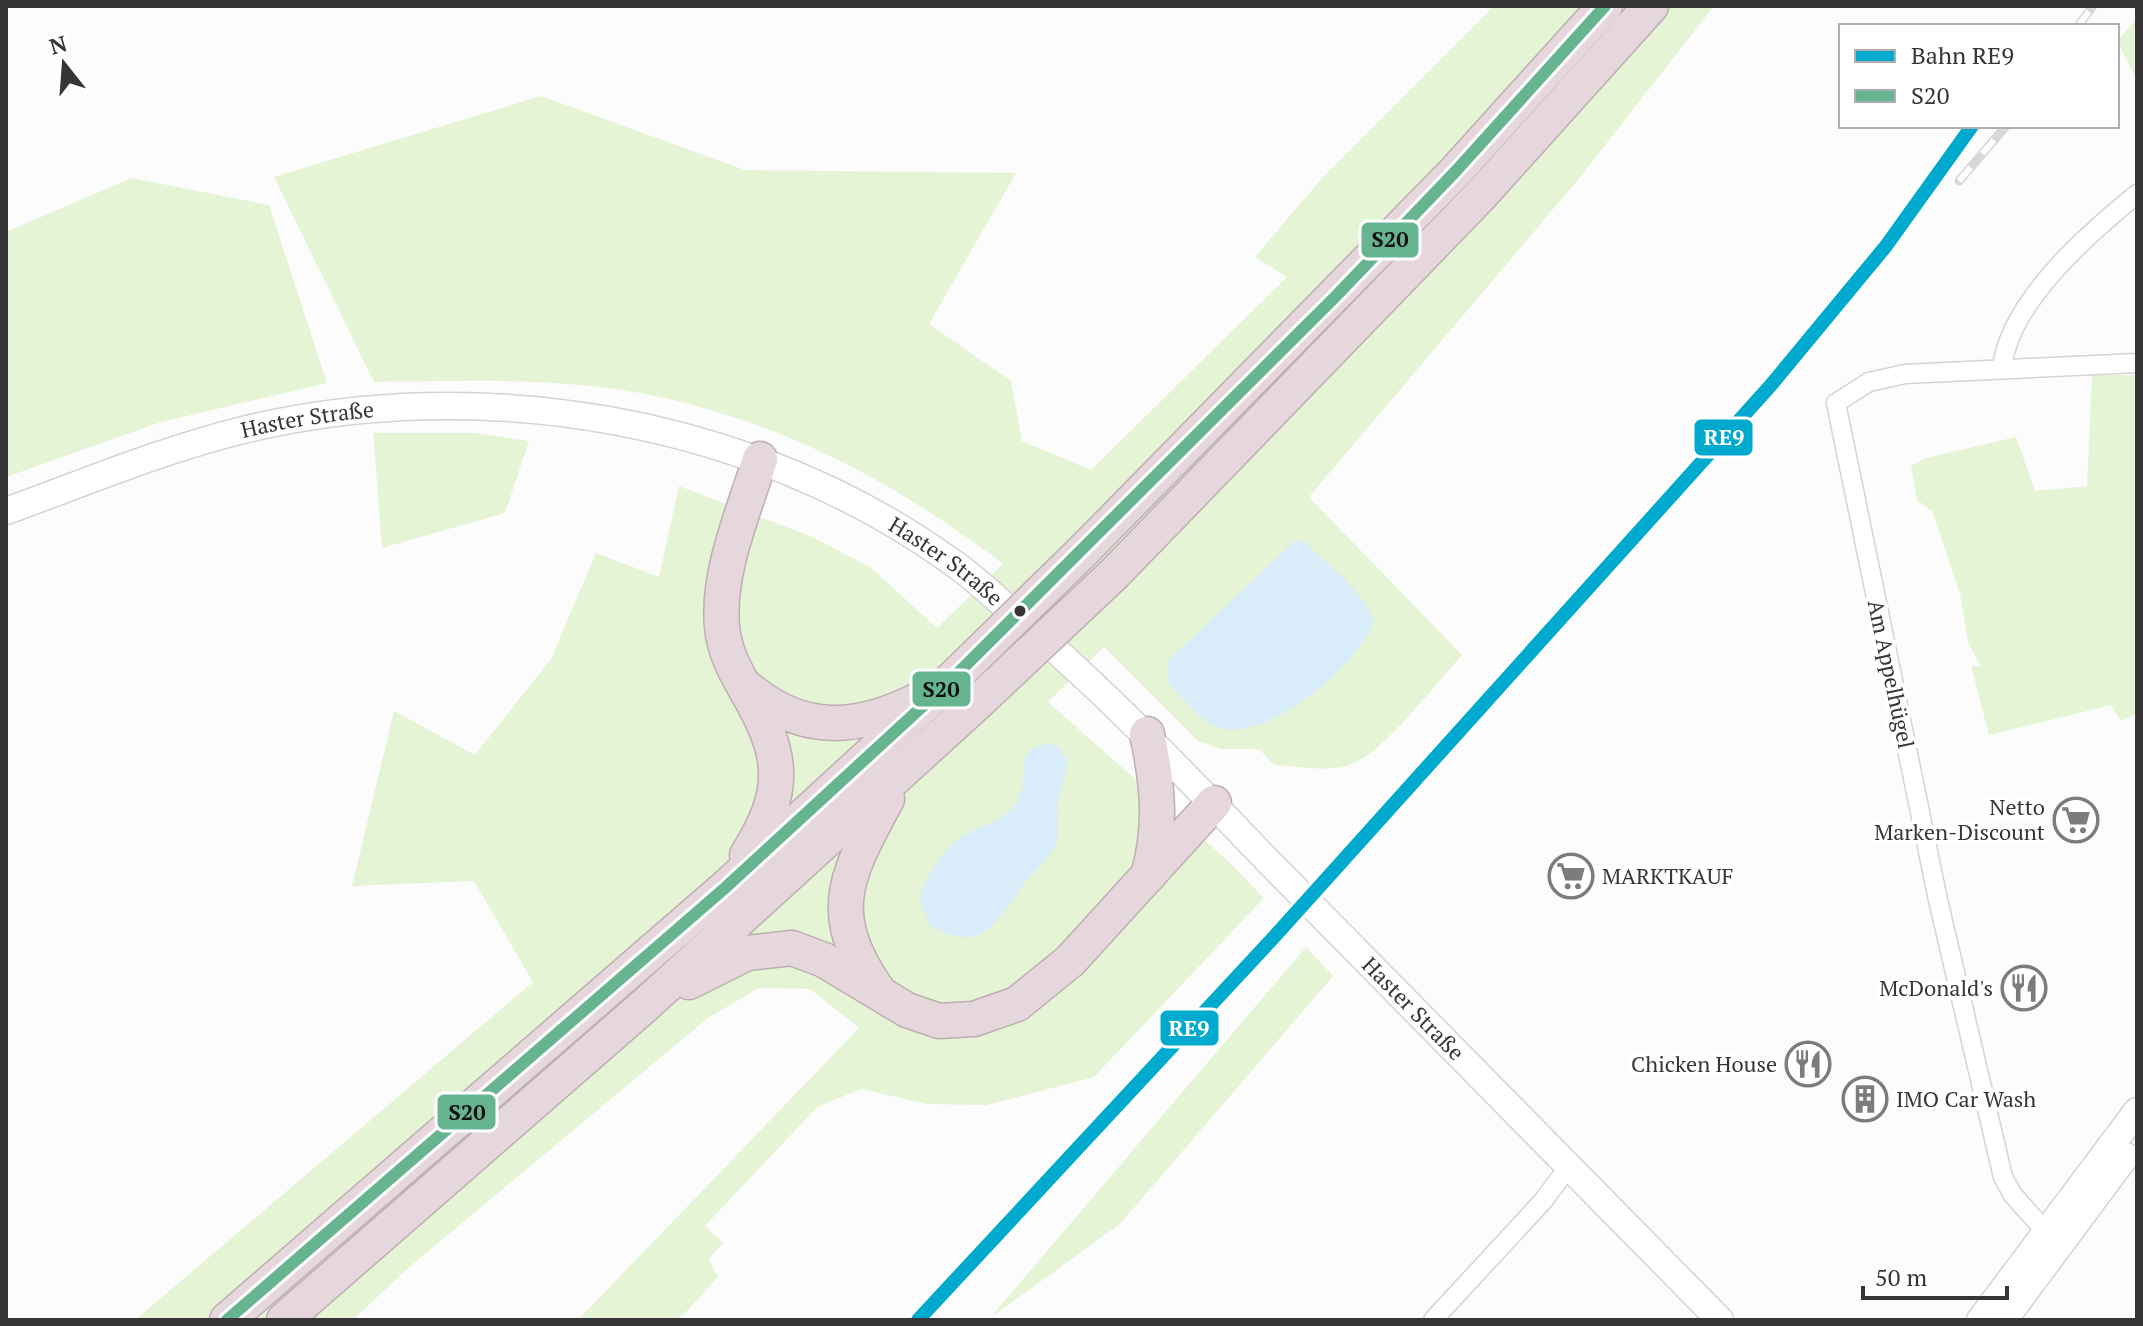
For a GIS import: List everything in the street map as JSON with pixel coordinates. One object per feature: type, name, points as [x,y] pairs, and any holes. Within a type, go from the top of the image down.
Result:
[{"type":"highway","points":[[227,1320],[725,888],[949,682],[1085,549],[1444,183],[1605,6]]},
{"type":"highway","points":[[284,1320],[643,1007],[898,777],[1115,573],[1480,196],[1651,6]]},
{"type":"highway","points":[[725,888],[761,833],[777,794],[778,766],[765,723],[732,665],[722,627],[725,575],[760,459]]},
{"type":"highway","points":[[743,684],[768,705],[799,718],[837,725],[880,718],[949,682]]},
{"type":"highway","points":[[1147,734],[1158,802],[1157,846],[1148,876]]},
{"type":"highway","points":[[882,996],[860,964],[848,927],[845,898],[853,860],[898,777]]},
{"type":"highway","points":[[643,1007],[747,953],[792,948],[824,960],[907,1010],[939,1021],[974,1019],[1017,1004],[1070,961],[1214,803]]},
{"type":"main road","name":"Haster Straße","points":[[6,511],[240,431],[301,419],[418,406],[557,413],[635,426],[760,459],[860,504],[951,560],[1071,663],[1147,734],[1567,1169],[1720,1320]]},
{"type":"main road","points":[[1980,1320],[2046,1232],[2134,1125]]},
{"type":"main road","points":[[2004,1320],[2134,1125]]},
{"type":"street","points":[[2002,369],[2004,349],[2012,328],[2079,241],[2137,194]]},
{"type":"street","name":"Am Appelhügel","points":[[2046,1232],[2013,1195],[2003,1177],[1938,900],[1836,403],[1869,382],[1893,377],[2137,363]]},
{"type":"street","points":[[1433,1320],[1543,1201],[1567,1169]]},
{"type":"green space","points":[[1494,6],[1714,6],[1577,181],[1309,497],[1462,655],[1397,729],[1369,754],[1347,766],[1305,768],[1274,765],[1259,749],[1220,749],[1197,740],[1104,647],[1048,702],[1228,861],[1264,898],[1094,1077],[987,1105],[927,1104],[861,1089],[817,1107],[705,1226],[723,1243],[708,1259],[718,1277],[685,1313],[674,1320],[578,1320],[859,1028],[810,989],[759,988],[708,1018],[407,1269],[353,1320],[135,1320],[533,982],[474,881],[352,886],[394,711],[475,755],[551,659],[596,553],[659,577],[679,486],[810,536],[870,567],[937,628],[1003,564],[920,506],[876,480],[785,436],[690,404],[574,384],[374,382],[274,177],[541,96],[745,170],[1016,173],[929,324],[1011,381],[1022,441],[1091,470],[1287,277],[1255,257],[1323,177]]},
{"type":"green space","points":[[2137,19],[2137,80],[2119,45],[2119,39]]},
{"type":"green space","points":[[132,178],[269,205],[327,383],[161,422],[6,477],[6,232]]},
{"type":"green space","points":[[2092,375],[2137,375],[2137,714],[2121,721],[2111,705],[1989,735],[1971,666],[1981,667],[1968,642],[1960,594],[1932,511],[1917,500],[1911,466],[1926,458],[2016,437],[2035,491],[2087,486]]},
{"type":"green space","points":[[373,433],[476,433],[529,441],[505,513],[382,548]]},
{"type":"green space","points":[[1306,947],[1333,976],[1120,1224],[990,1318]]},
{"type":"water","points":[[1302,540],[1353,587],[1374,622],[1365,639],[1332,677],[1289,710],[1266,722],[1244,728],[1215,726],[1193,710],[1168,682],[1168,661],[1293,542]]},
{"type":"water","points":[[1049,743],[1061,749],[1068,762],[1058,804],[1057,841],[1051,854],[986,931],[962,937],[929,925],[919,897],[943,853],[956,841],[1009,811],[1020,795],[1026,755],[1038,746]]},
{"type":"railway","points":[[2080,24],[2093,6]]},
{"type":"railway","points":[[1959,181],[2004,128]]},
{"type":"rail line","name":"RE9","points":[[918,1320],[1274,937],[1771,385],[1886,246],[1971,128]]},
{"type":"transit line","name":"S20","points":[[227,1320],[725,888],[949,682],[1335,297],[1455,172],[1605,6]]},
{"type":"place","name":"Netto Marken-Discount","points":[[2076,820]]},
{"type":"place","name":"MARKTKAUF","points":[[1571,876]]},
{"type":"place","name":"McDonald's","points":[[2024,988]]},
{"type":"place","name":"Chicken House","points":[[1808,1064]]},
{"type":"place","name":"IMO Car Wash","points":[[1865,1099]]}]
